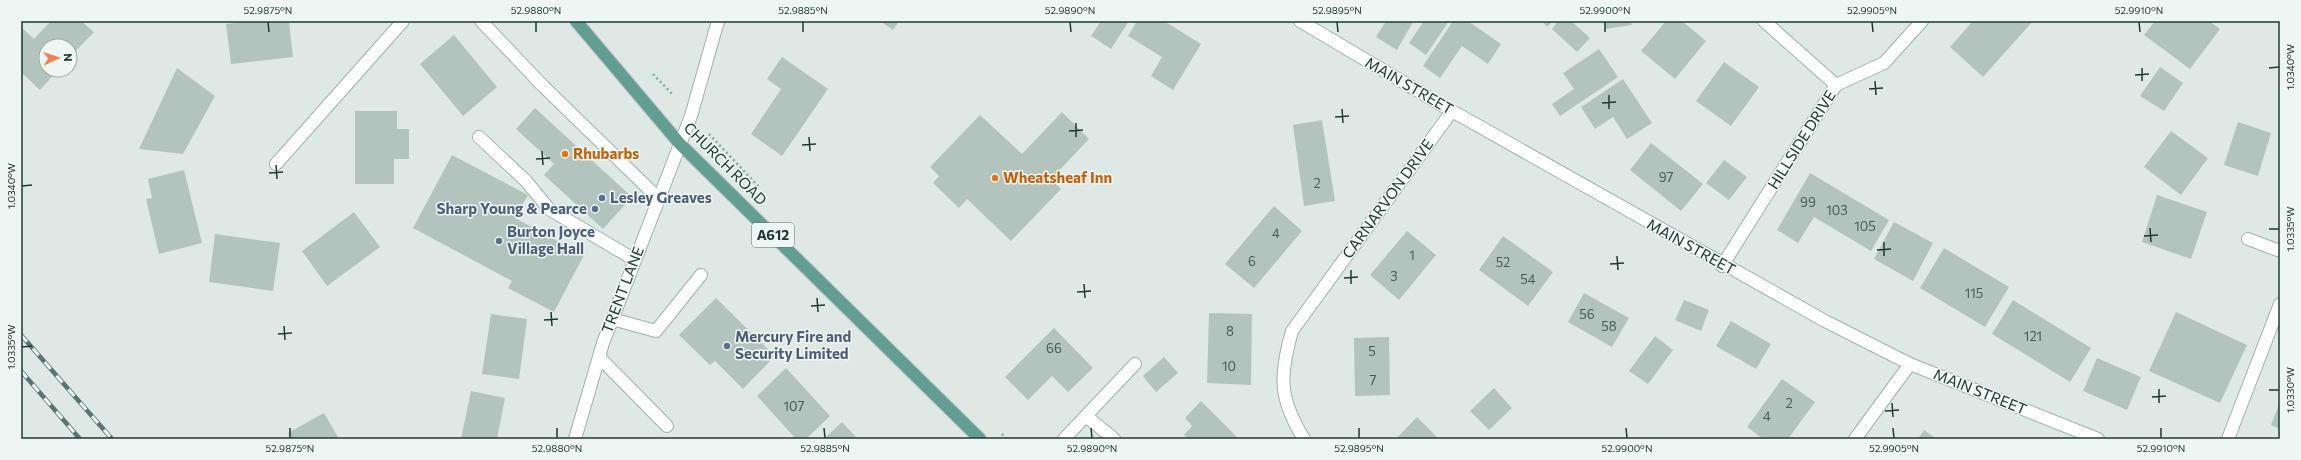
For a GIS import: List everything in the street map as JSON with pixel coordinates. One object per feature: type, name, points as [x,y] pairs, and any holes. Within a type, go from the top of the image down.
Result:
[{"type":"main road","name":"CHURCH ROAD","points":[[576,21],[680,144],[980,439]]},
{"type":"street","points":[[276,164],[403,21]]},
{"type":"street","points":[[481,21],[542,86],[658,198]]},
{"type":"street","name":"TRENT LANE","points":[[575,439],[599,357],[612,319],[691,116],[718,21]]},
{"type":"street","name":"MAIN STREET","points":[[1300,21],[1452,111],[1722,266],[1825,322],[1910,364],[2098,439]]},
{"type":"street","points":[[1764,21],[1836,85]]},
{"type":"street","name":"HILLSIDE DRIVE","points":[[1722,266],[1836,85],[1884,62],[1922,21]]},
{"type":"street","name":"CARNARVON DRIVE","points":[[1304,439],[1292,420],[1283,393],[1283,360],[1292,331],[1452,111]]},
{"type":"street","points":[[479,137],[526,181],[549,209],[635,260]]},
{"type":"street","points":[[2248,239],[2280,251]]},
{"type":"street","points":[[612,319],[656,331],[701,275]]},
{"type":"street","points":[[2228,439],[2280,304]]},
{"type":"street","points":[[599,357],[667,426]]},
{"type":"street","points":[[1064,439],[1135,364]]},
{"type":"street","points":[[1855,439],[1910,364]]},
{"type":"street","points":[[1086,416],[1114,439]]},
{"type":"building","points":[[51,21],[81,21],[94,32],[78,49],[78,38],[38,38],[38,78],[51,78],[40,90],[21,72],[21,27],[34,39]]},
{"type":"building","points":[[250,21],[289,21],[293,57],[231,64],[226,24]]},
{"type":"building","points":[[880,21],[899,21],[893,30]]},
{"type":"building","points":[[1101,21],[1129,21],[1111,49],[1091,36]]},
{"type":"building","points":[[1137,21],[1164,21],[1201,44],[1173,90],[1151,76],[1162,57],[1128,36]]},
{"type":"building","points":[[1386,21],[1413,22],[1397,50],[1376,37]]},
{"type":"building","points":[[1424,21],[1449,21],[1426,55],[1409,43]]},
{"type":"building","points":[[1453,21],[1468,21],[1501,44],[1488,64],[1462,46],[1440,78],[1423,66]]},
{"type":"building","points":[[1542,21],[1553,21],[1547,27]]},
{"type":"building","points":[[1558,21],[1571,21],[1590,38],[1577,52],[1552,29]]},
{"type":"building","points":[[1604,21],[1631,21],[1632,25],[1606,29]]},
{"type":"building","points":[[1666,21],[1682,21],[1706,41],[1675,79],[1641,51]]},
{"type":"building","points":[[1973,21],[2033,21],[1983,77],[1950,47]]},
{"type":"building","points":[[2155,21],[2209,21],[2220,29],[2190,69],[2144,35]]},
{"type":"building","points":[[454,35],[497,87],[463,116],[420,64]]},
{"type":"building","points":[[1599,49],[1618,77],[1560,116],[1552,104],[1574,89],[1563,73]]},
{"type":"building","points":[[782,57],[828,89],[782,156],[751,134],[781,89],[767,79]]},
{"type":"building","points":[[1724,62],[1759,87],[1731,126],[1696,101]]},
{"type":"building","points":[[2160,67],[2183,83],[2164,111],[2140,96]]},
{"type":"building","points":[[177,68],[215,96],[183,154],[139,149]]},
{"type":"building","points":[[1623,79],[1652,123],[1627,139],[1613,117],[1595,129],[1581,107]]},
{"type":"building","points":[[535,108],[632,197],[603,229],[544,175],[554,164],[516,129]]},
{"type":"building","points":[[355,111],[397,111],[397,129],[409,129],[409,159],[394,159],[394,184],[355,184]]},
{"type":"building","name":"Wheatsheaf Inn","points":[[1062,112],[1089,139],[1051,179],[1061,189],[1011,241],[967,199],[959,208],[933,183],[939,176],[930,167],[980,115],[1022,154]]},
{"type":"building","points":[[1322,120],[1335,201],[1304,206],[1293,125]]},
{"type":"building","points":[[2238,122],[2271,133],[2258,176],[2224,165]]},
{"type":"building","points":[[2171,131],[2208,158],[2181,195],[2144,167]]},
{"type":"building","points":[[1651,143],[1703,184],[1681,211],[1630,170]]},
{"type":"building","name":"Burton Joyce Village Hall","points":[[452,155],[528,195],[515,218],[584,255],[554,312],[508,288],[512,281],[413,228]]},
{"type":"building","points":[[1724,160],[1747,177],[1729,200],[1706,183]]},
{"type":"building","points":[[184,170],[202,243],[159,254],[146,199],[152,198],[148,179]]},
{"type":"building","points":[[1810,173],[1889,220],[1871,251],[1814,217],[1798,243],[1777,230]]},
{"type":"building","points":[[2157,195],[2207,212],[2191,259],[2142,242]]},
{"type":"building","points":[[1274,206],[1302,231],[1254,288],[1225,264]]},
{"type":"building","points":[[354,212],[380,247],[327,286],[302,251]]},
{"type":"building","points":[[1894,222],[1933,243],[1913,281],[1874,259]]},
{"type":"building","points":[[1407,231],[1436,255],[1399,300],[1370,275]]},
{"type":"building","points":[[215,234],[280,243],[273,291],[209,282]]},
{"type":"building","points":[[1503,236],[1553,272],[1528,306],[1479,270]]},
{"type":"building","points":[[1944,248],[2009,287],[1985,327],[1920,288]]},
{"type":"building","points":[[1584,293],[1629,318],[1612,347],[1568,322]]},
{"type":"building","name":"Mercury Fire and Security Limited","points":[[716,298],[775,356],[743,389],[715,361],[710,365],[679,335]]},
{"type":"building","points":[[1684,300],[1709,310],[1701,331],[1675,320]]},
{"type":"building","points":[[2013,300],[2091,348],[2070,382],[1992,334]]},
{"type":"building","points":[[2176,312],[2247,345],[2220,403],[2149,371]]},
{"type":"building","points":[[1209,313],[1252,314],[1251,385],[1207,383]]},
{"type":"building","points":[[491,314],[527,319],[519,379],[482,374]]},
{"type":"building","points":[[1731,321],[1771,344],[1756,369],[1716,346]]},
{"type":"building","points":[[1054,328],[1093,368],[1068,392],[1052,376],[1028,400],[1005,377]]},
{"type":"building","points":[[1655,336],[1673,350],[1648,384],[1629,371]]},
{"type":"building","points":[[1389,337],[1390,395],[1355,396],[1354,338]]},
{"type":"building","points":[[1164,357],[1178,373],[1156,392],[1143,376]]},
{"type":"building","points":[[2097,358],[2141,377],[2127,410],[2083,391]]},
{"type":"building","points":[[786,368],[830,416],[806,439],[796,439],[757,396]]},
{"type":"building","points":[[1782,379],[1815,402],[1788,439],[1763,439],[1747,427]]},
{"type":"building","points":[[1494,388],[1512,408],[1489,430],[1470,411]]},
{"type":"building","points":[[471,391],[505,398],[497,439],[461,439]]},
{"type":"building","points":[[1201,401],[1238,438],[1237,439],[1188,439],[1184,435],[1192,426],[1185,418]]},
{"type":"building","points":[[2280,402],[2280,429],[2271,425]]},
{"type":"building","points":[[324,413],[339,439],[292,439],[288,433]]},
{"type":"building","points":[[1417,417],[1439,439],[1396,439]]},
{"type":"building","points":[[842,422],[858,439],[824,439]]},
{"type":"building","points":[[1924,430],[1937,439],[1918,439]]},
{"type":"railway","points":[[21,335],[112,439]]},
{"type":"railway","points":[[21,371],[80,439]]},
{"type":"place","name":"Rhubarbs","points":[[565,154]]},
{"type":"place","name":"Wheatsheaf Inn","points":[[995,178]]},
{"type":"place","name":"Lesley Greaves","points":[[602,198]]},
{"type":"place","name":"Sharp Young & Pearce","points":[[595,209]]},
{"type":"place","name":"Burton Joyce Village Hall","points":[[499,241]]},
{"type":"place","name":"Mercury Fire and Security Limited","points":[[727,346]]}]
